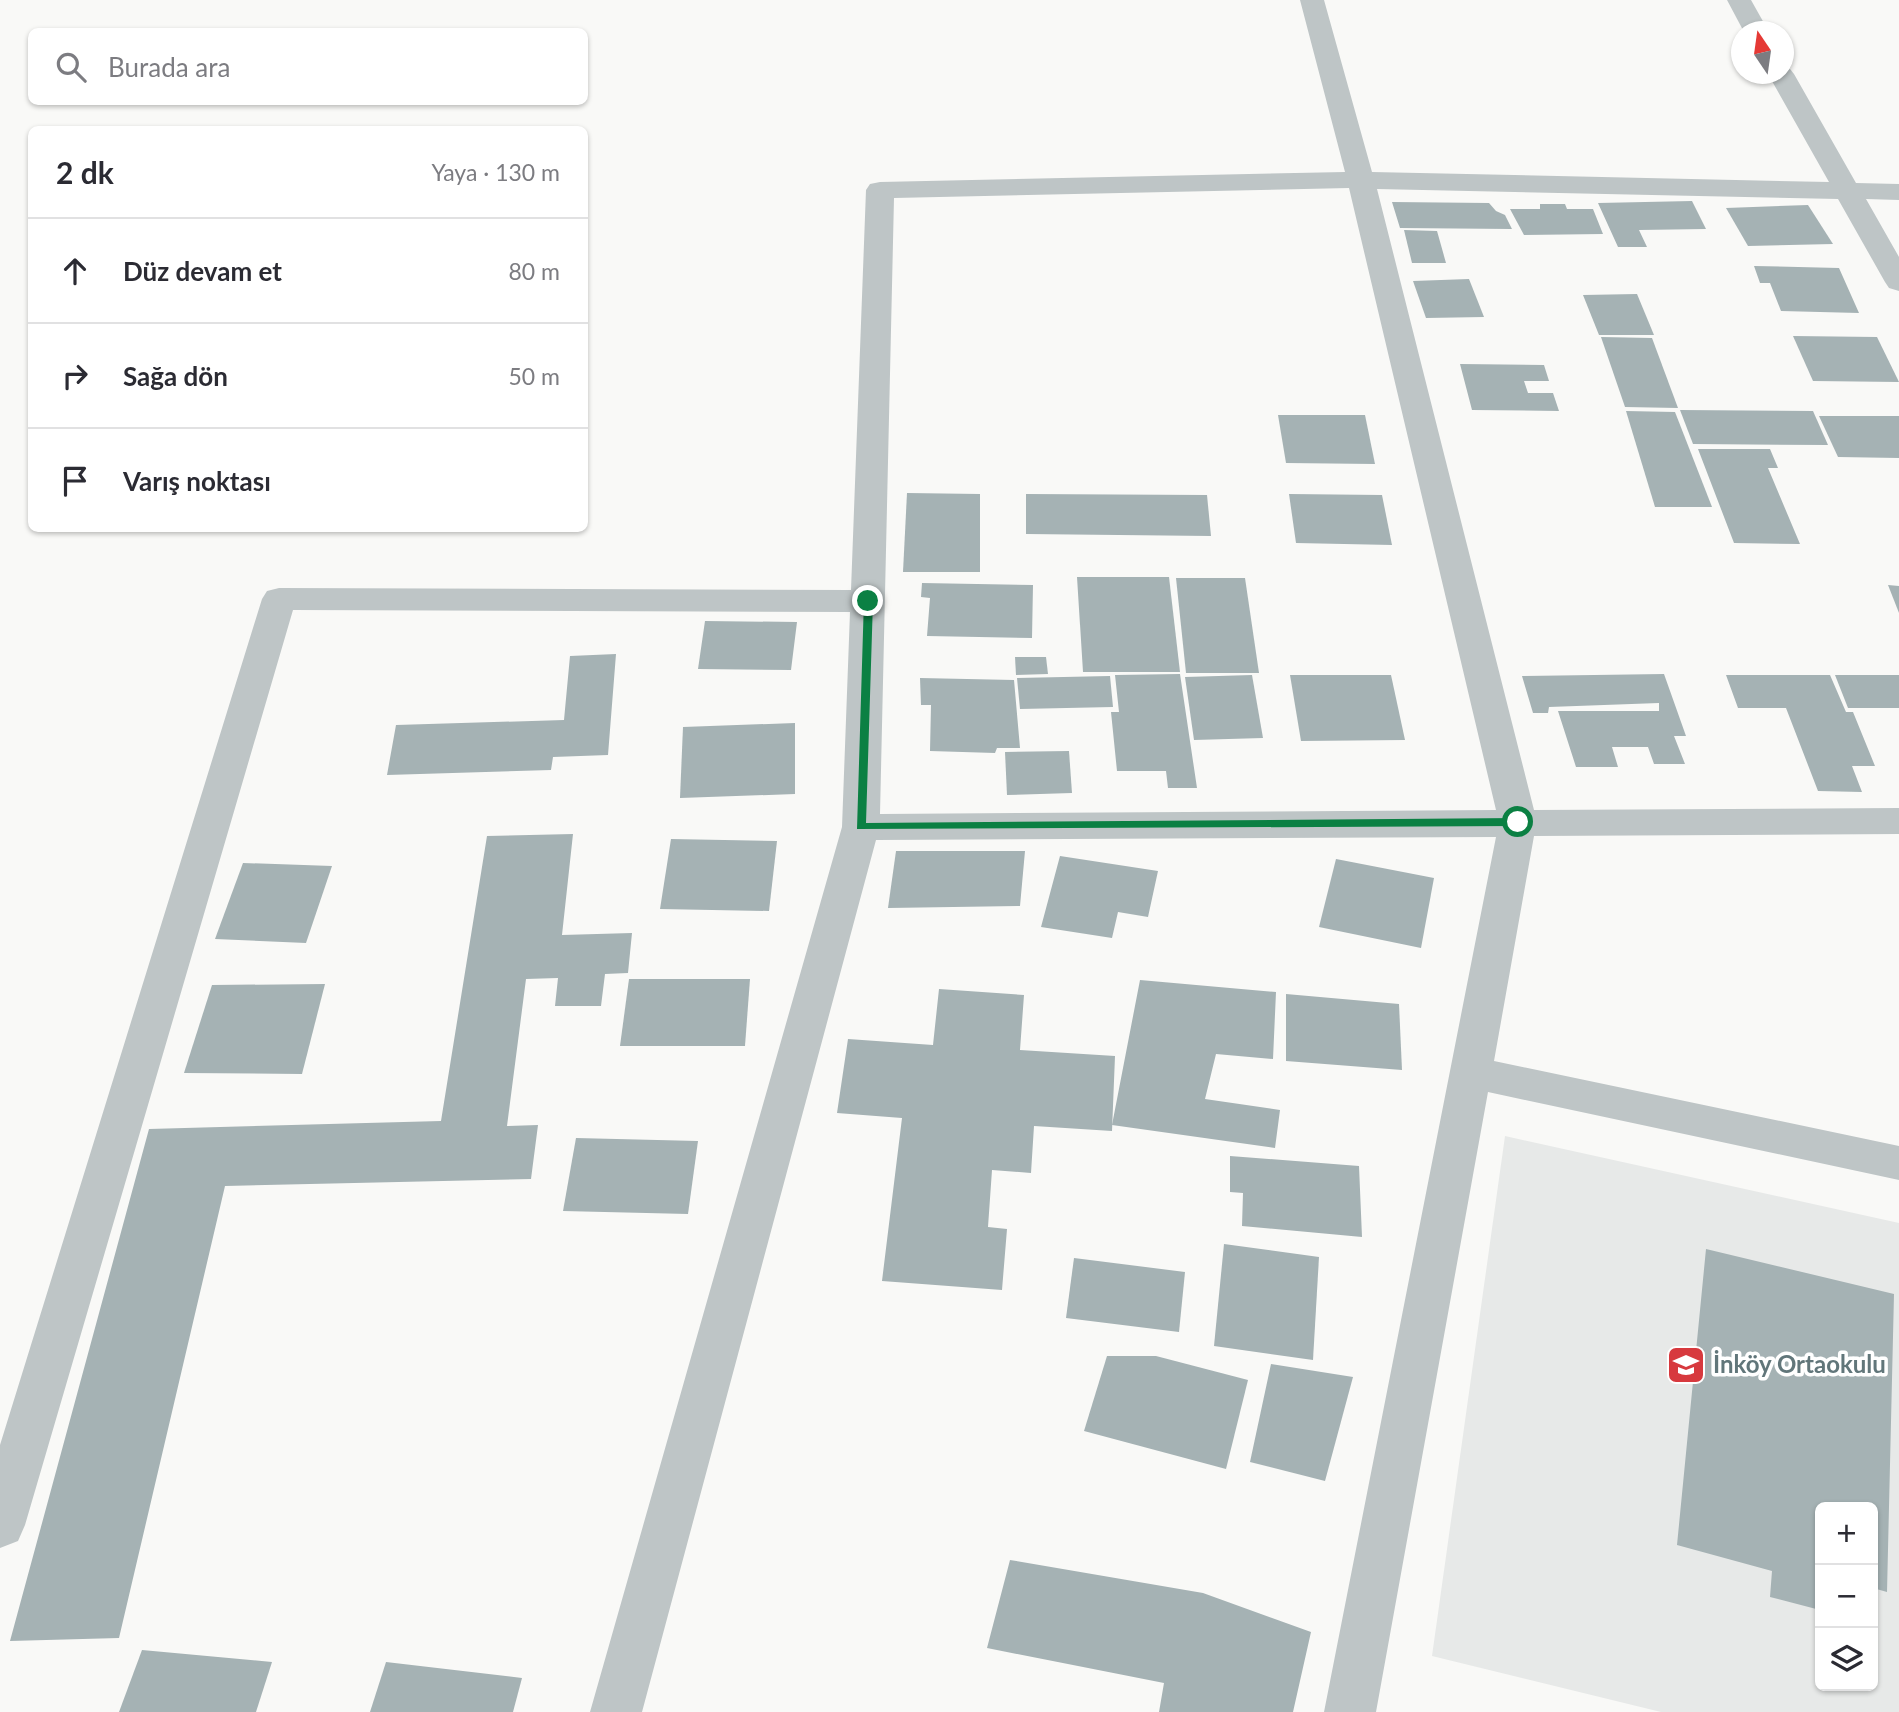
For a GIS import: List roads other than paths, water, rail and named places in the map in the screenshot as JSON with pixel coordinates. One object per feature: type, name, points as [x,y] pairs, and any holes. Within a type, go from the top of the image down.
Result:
[{"type":"street","points":[[1312,0],[1361,180],[1518,822],[1350,1712]]},
{"type":"street","points":[[1740,0],[1751,21]]},
{"type":"street","points":[[1787,84],[1899,282]]},
{"type":"street","points":[[616,1712],[861,827],[880,190],[1361,180],[1899,192]]},
{"type":"street","points":[[0,1525],[278,598],[868,601]]},
{"type":"street","points":[[861,827],[1899,821]]},
{"type":"street","points":[[1471,1072],[1899,1163]]},
{"type":"place","name":"İnköy Ortaokulu","points":[[1686,1365]]}]
